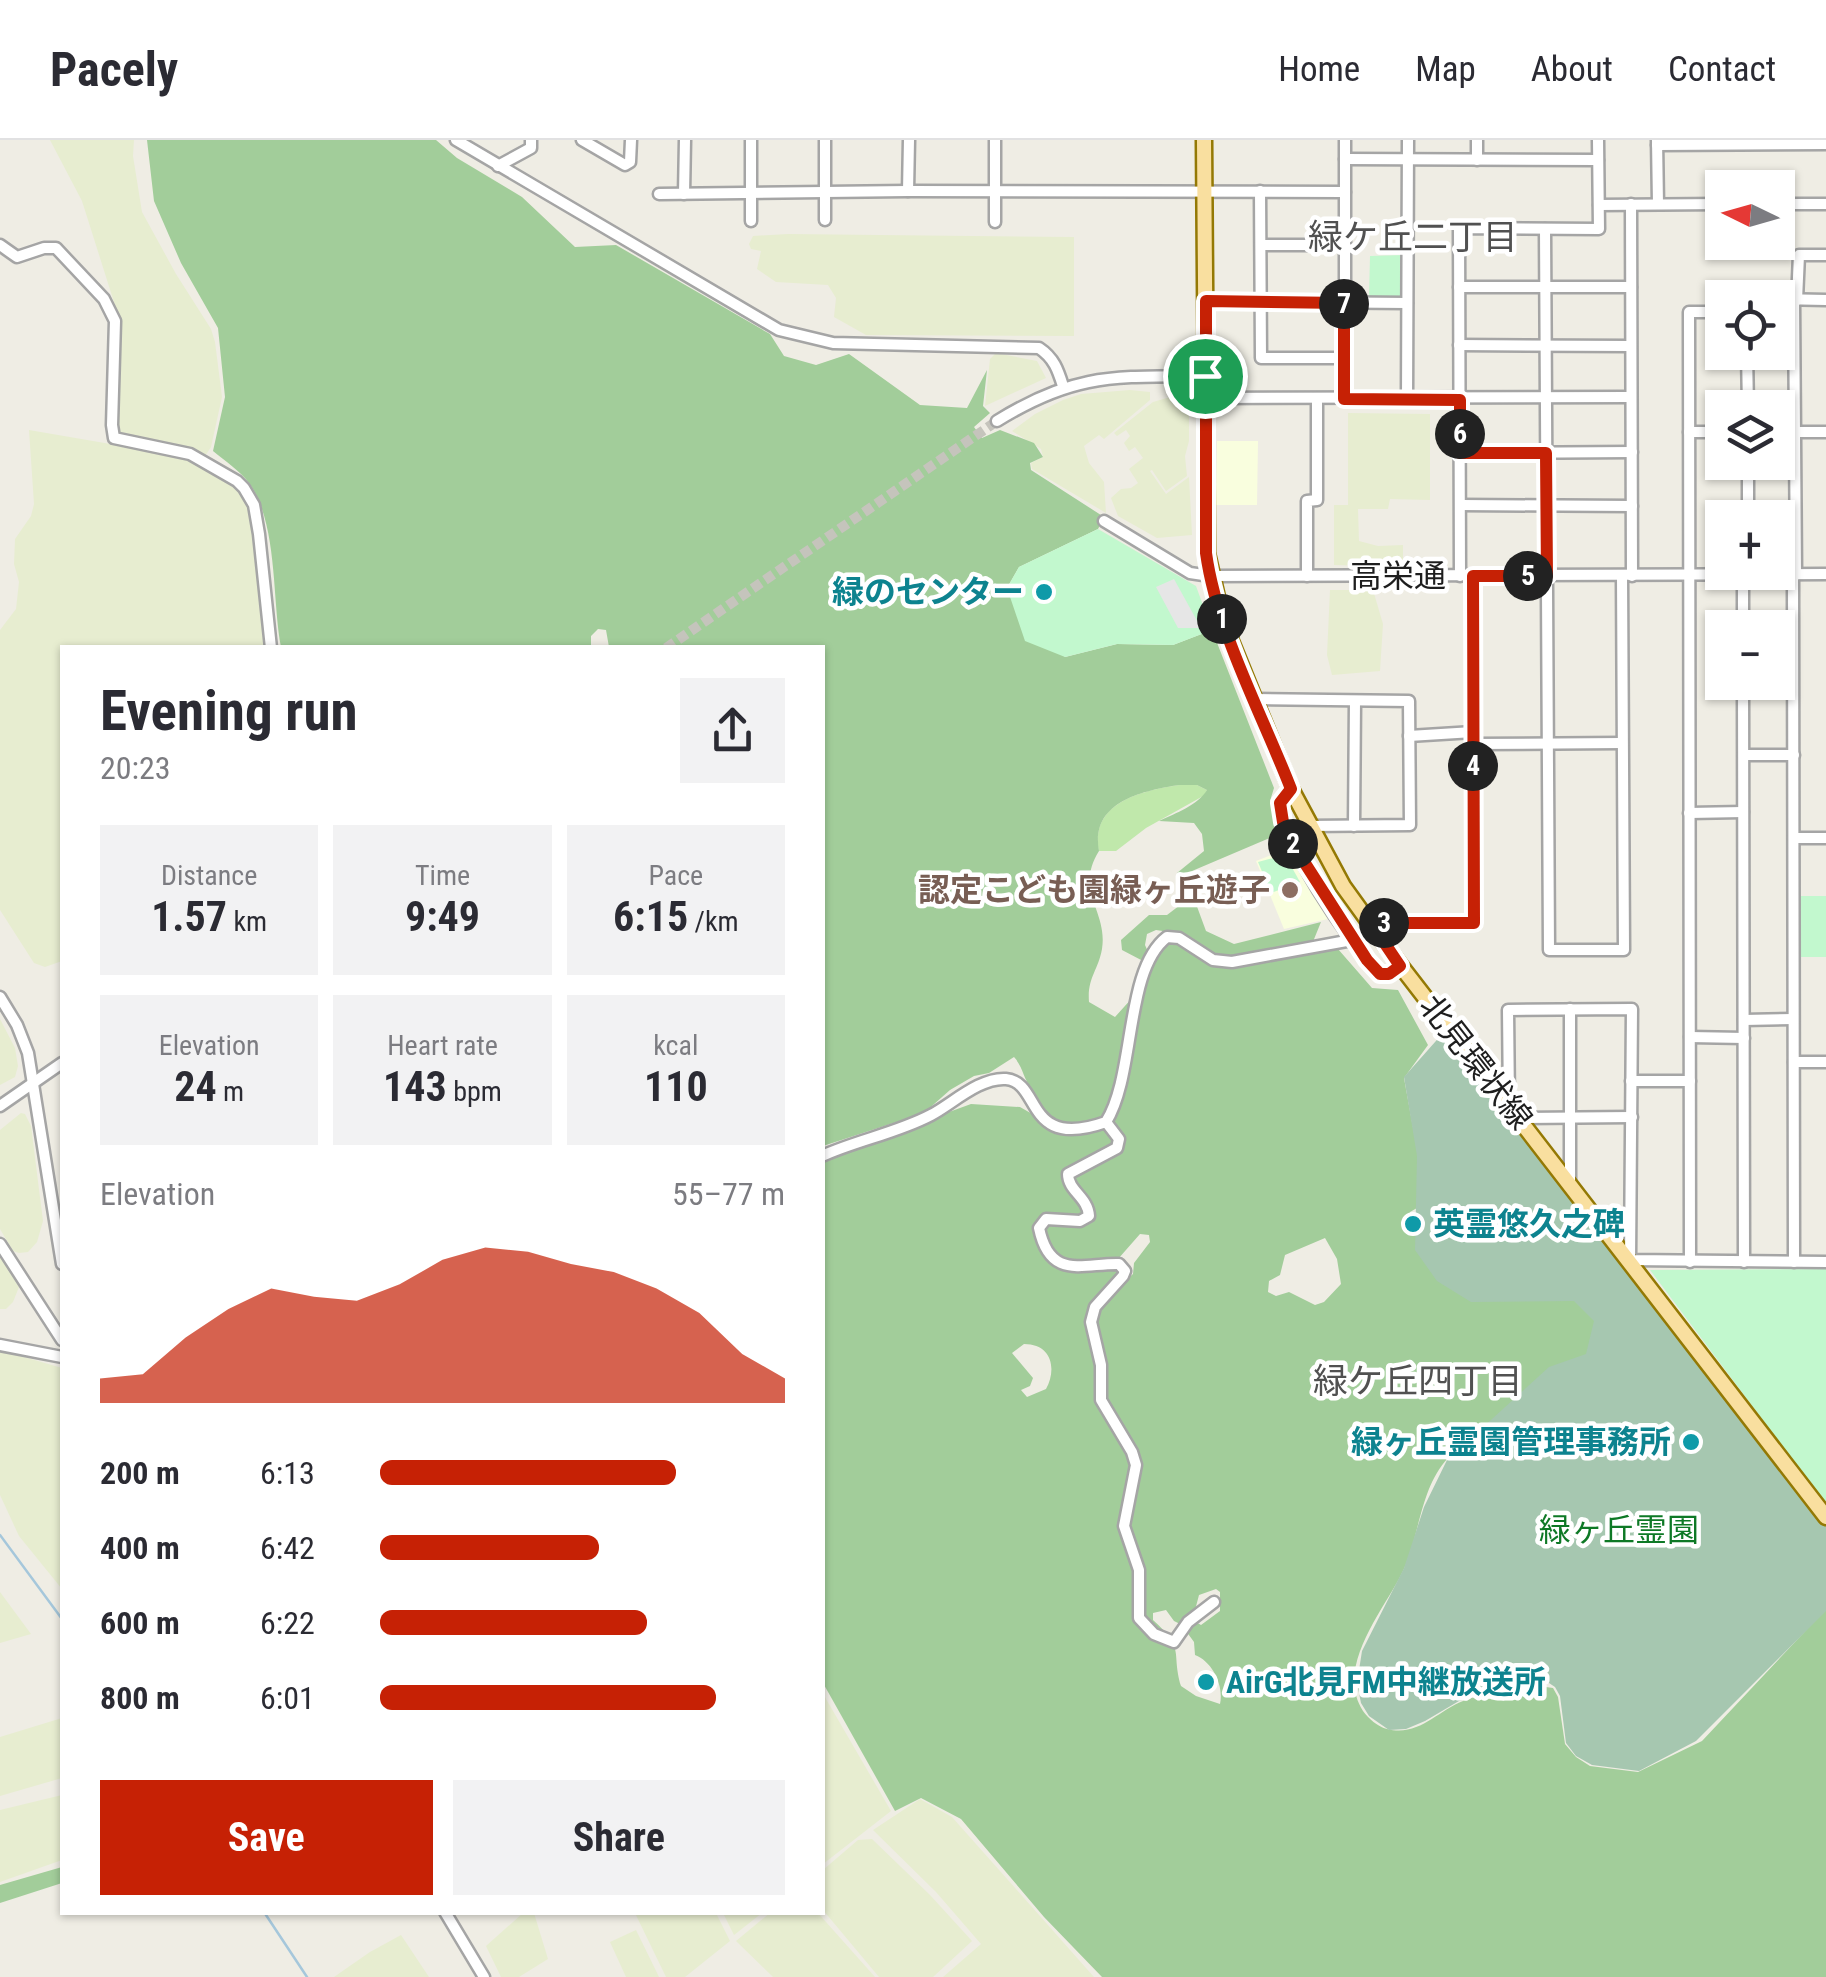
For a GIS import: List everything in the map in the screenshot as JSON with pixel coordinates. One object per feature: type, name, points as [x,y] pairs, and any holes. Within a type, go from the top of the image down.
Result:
[{"type":"main road","name":"北見環状線","points":[[1204,140],[1206,553],[1222,619],[1291,789],[1350,896],[1400,966],[1826,1517]]},
{"type":"street","points":[[456,140],[779,330],[833,343],[1039,348],[1049,354],[1063,386]]},
{"type":"street","points":[[498,166],[531,148],[531,140]]},
{"type":"street","points":[[582,140],[625,165],[630,162],[630,140]]},
{"type":"street","points":[[684,194],[685,140]]},
{"type":"street","points":[[751,140],[751,222]]},
{"type":"street","points":[[825,140],[825,220]]},
{"type":"street","points":[[908,191],[909,140]]},
{"type":"street","points":[[995,140],[995,222]]},
{"type":"street","points":[[1344,399],[1345,140]]},
{"type":"street","points":[[1408,140],[1408,400]]},
{"type":"street","points":[[1476,140],[1477,160]]},
{"type":"street","points":[[1460,576],[1460,228],[1599,229],[1598,140]]},
{"type":"street","points":[[1658,204],[1658,142],[1826,144]]},
{"type":"street","points":[[1345,159],[1598,160]]},
{"type":"street","points":[[1260,191],[1261,358],[1344,358]]},
{"type":"street","points":[[659,194],[1345,192]]},
{"type":"street","points":[[1545,229],[1549,950],[1624,950],[1622,743],[1632,506],[1631,204]]},
{"type":"street","points":[[1599,205],[1705,204]]},
{"type":"street","points":[[1795,204],[1826,204]]},
{"type":"street","points":[[0,244],[17,257],[56,248],[104,300],[116,330],[114,438],[190,454],[237,481],[250,496],[260,534],[272,645]]},
{"type":"street","points":[[1261,245],[1344,244]]},
{"type":"street","points":[[1795,390],[1799,255],[1826,255]]},
{"type":"street","points":[[1459,287],[1631,288]]},
{"type":"street","points":[[1796,300],[1826,300]]},
{"type":"street","points":[[1206,301],[1407,303]]},
{"type":"street","points":[[1690,1262],[1689,312],[1705,312]]},
{"type":"street","points":[[1460,345],[1630,346]]},
{"type":"street","points":[[998,420],[1063,386],[1122,377],[1205,376]]},
{"type":"street","points":[[1205,398],[1631,397]]},
{"type":"street","points":[[1307,576],[1307,501],[1317,500],[1317,399]]},
{"type":"street","points":[[1689,432],[1705,432]]},
{"type":"street","points":[[1795,432],[1826,432]]},
{"type":"street","points":[[1460,453],[1632,452]]},
{"type":"street","points":[[1461,506],[1632,506]]},
{"type":"street","points":[[1104,521],[1190,573],[1210,576]]},
{"type":"street","name":"高栄通","points":[[1210,576],[1705,574]]},
{"type":"street","name":"高栄通","points":[[1795,574],[1826,574]]},
{"type":"street","points":[[1371,923],[1474,923],[1473,576]]},
{"type":"street","points":[[1794,590],[1794,1262]]},
{"type":"street","points":[[1255,699],[1409,701],[1410,826],[1308,826]]},
{"type":"street","points":[[1744,700],[1744,1262]]},
{"type":"street","points":[[1354,826],[1355,701]]},
{"type":"street","points":[[1409,736],[1548,744],[1622,743]]},
{"type":"street","points":[[1744,755],[1794,754]]},
{"type":"street","points":[[1291,789],[1280,803],[1283,822],[1320,891],[1380,974],[1389,974],[1400,966]]},
{"type":"street","points":[[1689,813],[1743,812]]},
{"type":"street","points":[[1794,838],[1826,838]]},
{"type":"street","points":[[1106,1122],[1118,1096],[1140,986],[1155,950],[1167,937],[1179,938],[1213,960],[1232,962],[1352,940]]},
{"type":"street","points":[[0,997],[17,1024],[28,1054],[60,1251]]},
{"type":"street","points":[[1570,1009],[1570,1184]]},
{"type":"street","points":[[1509,1103],[1508,1010],[1632,1009],[1630,1260],[1826,1262]]},
{"type":"street","points":[[1744,1020],[1793,1020]]},
{"type":"street","points":[[1690,1038],[1744,1038]]},
{"type":"street","points":[[1794,1062],[1826,1062]]},
{"type":"street","points":[[0,1106],[60,1064]]},
{"type":"street","points":[[825,1155],[926,1118],[977,1088],[1009,1078],[1024,1090],[1045,1120],[1056,1126],[1070,1131],[1106,1122]]},
{"type":"street","points":[[1632,1081],[1690,1081]]},
{"type":"street","points":[[1521,1118],[1632,1118]]},
{"type":"street","points":[[1106,1122],[1119,1139],[1117,1148],[1068,1174],[1070,1185],[1088,1204],[1089,1216],[1080,1222],[1046,1218],[1039,1228],[1040,1236],[1066,1266],[1082,1269],[1118,1264],[1125,1271],[1094,1306],[1091,1322],[1101,1365],[1101,1400],[1136,1465],[1124,1526],[1139,1570],[1138,1618],[1154,1634],[1174,1642],[1188,1622],[1214,1602]]},
{"type":"street","points":[[0,1244],[60,1337]]},
{"type":"street","points":[[0,1344],[60,1357]]},
{"type":"street","points":[[447,1915],[484,1977]]},
{"type":"shaded area","points":[[50,140],[134,140],[142,212],[215,342],[222,397],[211,447],[203,459],[118,436],[115,429],[119,318],[82,201]]},
{"type":"shaded area","points":[[753,236],[1074,237],[1074,336],[866,335],[834,317],[836,298],[828,285],[776,282],[757,269],[761,251],[751,249]]},
{"type":"shaded area","points":[[996,353],[1037,361],[1046,378],[985,406],[990,359]]},
{"type":"shaded area","points":[[1150,392],[1150,400],[1104,439],[1099,435],[1084,446],[1089,463],[1104,482],[1106,513],[1032,469],[1031,463],[1043,457],[1041,449],[1012,431],[1063,400],[1081,394]]},
{"type":"shaded area","points":[[1177,395],[1189,401],[1187,476],[1166,491],[1150,471],[1166,494],[1189,477],[1192,535],[1157,538],[1118,516],[1111,498],[1121,489],[1138,483],[1129,469],[1143,458],[1135,447],[1129,451],[1124,443],[1130,436],[1126,430],[1117,436],[1114,433],[1153,402]]},
{"type":"shaded area","points":[[1348,413],[1430,414],[1430,500],[1390,499],[1388,509],[1358,509],[1359,541],[1378,546],[1403,545],[1403,567],[1334,565],[1334,505],[1348,505]]},
{"type":"shaded area","points":[[29,430],[186,457],[233,483],[252,513],[269,645],[60,645],[60,962],[45,967],[34,963],[0,910],[0,630],[16,609],[19,582],[14,564],[15,539],[31,516],[34,504]]},
{"type":"shaded area","points":[[1217,441],[1258,441],[1257,505],[1216,505]]},
{"type":"shaded area","points":[[1174,579],[1201,628],[1178,628],[1156,587]]},
{"type":"shaded area","points":[[1330,590],[1373,590],[1383,624],[1380,671],[1332,675],[1327,655]]},
{"type":"shaded area","name":"認定こども園緑ヶ丘遊子","points":[[1289,848],[1328,919],[1284,929],[1256,861]]},
{"type":"shaded area","points":[[0,1019],[15,1048],[18,1066],[15,1077],[0,1085]]},
{"type":"shaded area","points":[[21,1113],[31,1126],[43,1221],[37,1242],[28,1252],[19,1253],[13,1251],[0,1229],[0,1130]]},
{"type":"shaded area","points":[[0,1256],[19,1287],[6,1309],[0,1309]]},
{"type":"shaded area","points":[[0,1350],[60,1367],[60,1587],[19,1536],[0,1495]]},
{"type":"shaded area","points":[[0,1592],[31,1634],[0,1643]]},
{"type":"shaded area","points":[[825,1697],[891,1811],[825,1862]]},
{"type":"shaded area","points":[[60,1719],[60,1779],[0,1796],[0,1737]]},
{"type":"shaded area","points":[[60,1795],[60,1861],[0,1882],[0,1810]]},
{"type":"shaded area","points":[[920,1799],[952,1817],[1094,1977],[943,1977],[981,1944],[936,1892],[873,1830]]},
{"type":"shaded area","points":[[872,1839],[972,1941],[933,1977],[879,1977],[825,1912],[825,1868],[858,1840]]},
{"type":"shaded area","points":[[521,1915],[535,1915],[548,1959],[519,1977],[501,1977],[486,1946]]},
{"type":"shaded area","points":[[636,1915],[717,1915],[730,1941],[685,1977],[666,1977]]},
{"type":"shaded area","points":[[724,1915],[759,1915],[734,1935]]},
{"type":"shaded area","points":[[767,1915],[820,1915],[875,1977],[773,1977],[736,1941]]},
{"type":"shaded area","points":[[636,1930],[659,1977],[626,1977],[610,1942]]},
{"type":"shaded area","points":[[401,1935],[429,1977],[334,1977],[370,1952]]},
{"type":"green space","points":[[147,140],[436,140],[457,158],[522,197],[575,247],[616,245],[770,334],[784,356],[816,365],[849,354],[920,405],[967,408],[987,370],[983,406],[990,413],[974,427],[982,438],[1000,430],[1034,443],[1043,457],[1030,463],[1031,470],[1104,517],[1098,529],[1019,567],[1007,588],[1065,657],[1117,644],[1173,645],[1212,630],[1274,788],[1270,801],[1279,834],[1185,874],[1206,931],[1234,944],[1321,922],[1310,949],[1338,949],[1372,988],[1398,990],[1428,1045],[1404,1078],[1418,1155],[1417,1208],[1410,1212],[1410,1230],[1575,1300],[1602,1321],[1645,1410],[1531,1390],[1448,1458],[1426,1497],[1403,1571],[1358,1657],[1354,1675],[1363,1711],[1384,1728],[1398,1731],[1418,1726],[1454,1705],[1485,1694],[1519,1687],[1553,1688],[1558,1697],[1565,1744],[1576,1757],[1590,1766],[1638,1772],[1702,1741],[1826,1609],[1826,1977],[1102,1977],[1044,1917],[961,1819],[921,1798],[895,1811],[825,1687],[825,1161],[971,1104],[1020,1107],[1034,1115],[1033,1090],[1014,1057],[950,1090],[924,1113],[825,1145],[825,645],[609,645],[606,630],[598,629],[591,636],[591,645],[281,645],[265,519],[249,483],[213,451],[225,397],[218,328],[181,263],[154,201]],"holes":[[[1179,785],[1197,785],[1207,790],[1192,804],[1159,821],[1194,823],[1202,834],[1204,851],[1177,873],[1188,899],[1167,915],[1149,915],[1121,940],[1122,950],[1143,961],[1142,987],[1115,1017],[1089,1002],[1103,936],[1090,878],[1099,851],[1098,835],[1102,821],[1121,802]],[[1156,930],[1176,933],[1193,952],[1171,944],[1149,954],[1145,945],[1147,934]],[[1140,1234],[1149,1235],[1150,1242],[1126,1280],[1111,1267]],[[1325,1238],[1337,1259],[1341,1284],[1324,1302],[1315,1305],[1289,1292],[1276,1296],[1268,1292],[1269,1281],[1280,1275],[1285,1255]],[[1024,1344],[1046,1353],[1051,1366],[1046,1389],[1027,1397],[1021,1390],[1030,1386],[1033,1378],[1012,1353]],[[1216,1589],[1220,1592],[1220,1611],[1186,1631],[1194,1642],[1195,1655],[1216,1675],[1220,1704],[1181,1686],[1174,1645],[1153,1620],[1153,1613],[1166,1610],[1182,1625],[1194,1614],[1199,1595]]]},
{"type":"green space","points":[[1403,255],[1402,299],[1369,299],[1370,256]]},
{"type":"green space","points":[[1098,529],[1196,586],[1212,630],[1173,645],[1117,644],[1065,657],[1025,641],[1007,588],[1019,567]]},
{"type":"green space","points":[[1179,785],[1197,785],[1207,790],[1205,795],[1146,828],[1116,851],[1099,851],[1098,835],[1110,811],[1134,796]]},
{"type":"green space","points":[[1285,855],[1300,882],[1271,893],[1258,862]]},
{"type":"green space","points":[[1794,896],[1826,896],[1826,957],[1793,957]]},
{"type":"green space","name":"緑ヶ丘霊園","points":[[1443,1033],[1767,1445],[1826,1526],[1826,1611],[1696,1741],[1639,1771],[1592,1765],[1576,1756],[1566,1743],[1560,1696],[1546,1681],[1529,1681],[1459,1701],[1406,1729],[1389,1730],[1369,1716],[1361,1703],[1357,1683],[1362,1651],[1404,1568],[1424,1507],[1447,1460],[1549,1367],[1586,1354],[1594,1321],[1574,1301],[1471,1302],[1437,1281],[1415,1250],[1417,1156],[1404,1077]]},
{"type":"green space","points":[[1826,1269],[1826,1504],[1650,1270]]},
{"type":"green space","points":[[60,1868],[60,1884],[0,1903],[0,1885]]},
{"type":"waterway","points":[[0,1535],[60,1616]]},
{"type":"waterway","points":[[266,1915],[307,1977]]},
{"type":"tunnel","points":[[670,645],[997,421]]},
{"type":"place","name":"緑のセンター","points":[[1044,592]]},
{"type":"place","name":"認定こども園緑ヶ丘遊子","points":[[1290,890]]},
{"type":"place","name":"英霊悠久之碑","points":[[1413,1224]]},
{"type":"place","name":"緑ヶ丘霊園管理事務所","points":[[1691,1442]]},
{"type":"place","name":"AirG北見FM中継放送所","points":[[1206,1682]]},
{"type":"district","name":"緑ケ丘二丁目","points":[[1413,237]]},
{"type":"district","name":"緑ケ丘四丁目","points":[[1418,1381]]},
{"type":"route","points":[[1206,301],[1344,303],[1344,399],[1460,400],[1460,453],[1546,453],[1547,576],[1473,576],[1474,923],[1371,923],[1400,966],[1389,974],[1380,974],[1352,940],[1283,822],[1280,803],[1291,789],[1222,619],[1210,576],[1206,553],[1205,376],[1206,301]]}]
